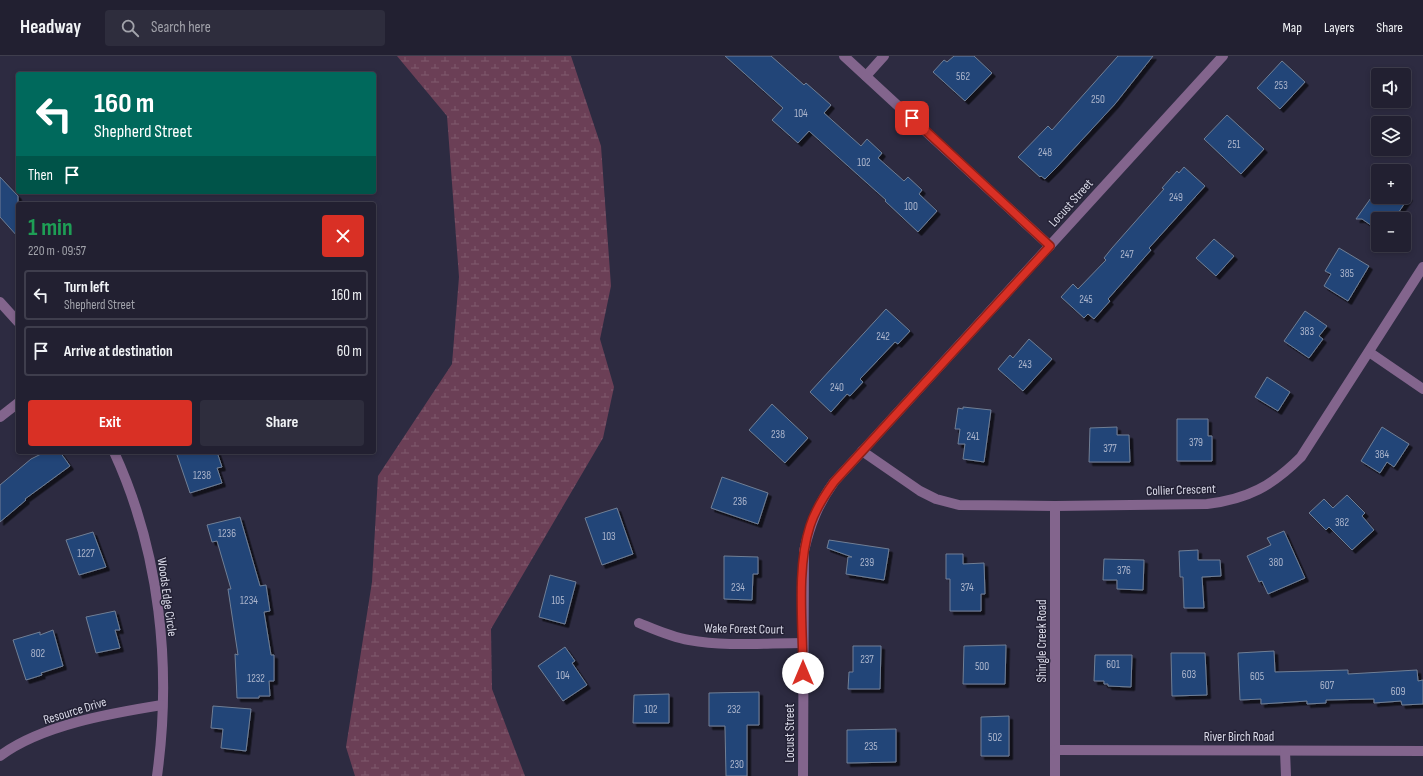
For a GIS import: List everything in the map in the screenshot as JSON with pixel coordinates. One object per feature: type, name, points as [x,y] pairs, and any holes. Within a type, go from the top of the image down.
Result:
[{"type":"street","points":[[844,56],[1050,246]]},
{"type":"street","points":[[866,76],[884,56]]},
{"type":"street","name":"Locust Street","points":[[803,776],[803,565],[804,551],[810,525],[821,500],[834,482],[862,451],[1223,56]]},
{"type":"street","name":"Collier Crescent","points":[[862,451],[920,491],[936,499],[959,505],[1055,506],[1207,504],[1247,496],[1266,487],[1283,475],[1301,457],[1423,267]]},
{"type":"street","points":[[0,302],[16,320]]},
{"type":"street","points":[[1369,352],[1423,389]]},
{"type":"street","points":[[0,417],[16,405]]},
{"type":"street","name":"Woods Edge Circle","points":[[115,454],[138,515],[153,573],[160,623],[162,705],[157,776]]},
{"type":"street","name":"Shingle Creek Road","points":[[1055,506],[1056,776]]},
{"type":"street","name":"Wake Forest Court","points":[[640,623],[663,633],[688,640],[713,644],[803,643]]},
{"type":"street","name":"Resource Drive","points":[[0,756],[30,739],[72,724],[116,712],[162,705]]},
{"type":"street","name":"River Birch Road","points":[[1055,750],[1423,752]]},
{"type":"street","points":[[1285,751],[1286,776]]},
{"type":"green space","points":[[397,56],[571,56],[601,146],[611,286],[600,339],[614,387],[603,438],[491,629],[492,689],[525,776],[355,776],[346,747],[372,582],[378,476],[452,364],[459,277],[447,116]]},
{"type":"building","points":[[725,56],[771,56],[804,85],[806,83],[831,105],[824,113],[861,146],[867,139],[882,153],[878,158],[904,181],[908,177],[922,190],[919,194],[937,211],[918,232],[885,201],[886,200],[809,131],[798,143],[772,120],[783,108]]},
{"type":"building","points":[[954,56],[974,56],[992,73],[965,101],[933,72],[944,60],[947,62]]},
{"type":"building","points":[[1118,56],[1153,56],[1115,104],[1056,168],[1045,179],[1041,176],[1040,177],[1018,157],[1048,126],[1052,130]]},
{"type":"building","points":[[1282,61],[1305,82],[1280,109],[1257,88]]},
{"type":"building","points":[[1227,115],[1264,149],[1241,174],[1204,139]]},
{"type":"building","points":[[1184,167],[1205,186],[1149,248],[1151,250],[1108,299],[1110,301],[1094,319],[1088,314],[1084,318],[1061,297],[1073,284],[1078,289],[1106,260],[1104,258],[1164,189],[1162,188],[1177,171],[1179,173]]},
{"type":"building","points":[[0,177],[18,196],[18,202],[16,202],[16,235],[0,217]]},
{"type":"building","points":[[1371,198],[1371,204],[1404,204],[1399,212],[1371,212],[1371,225],[1362,219],[1356,219]]},
{"type":"building","points":[[1214,239],[1234,256],[1216,276],[1196,258]]},
{"type":"building","points":[[1339,248],[1369,266],[1348,301],[1324,286],[1331,274],[1325,271]]},
{"type":"building","points":[[886,309],[910,331],[898,344],[895,342],[860,379],[863,382],[850,396],[847,394],[831,412],[810,392]]},
{"type":"building","points":[[1305,311],[1327,326],[1319,336],[1323,339],[1309,358],[1284,341]]},
{"type":"building","points":[[1029,339],[1052,359],[1023,391],[998,369],[1010,355],[1013,358]]},
{"type":"building","points":[[1267,377],[1290,392],[1278,411],[1255,397]]},
{"type":"building","points":[[772,404],[808,438],[785,463],[749,430]]},
{"type":"building","points":[[963,407],[991,410],[984,462],[963,459],[965,444],[958,444],[960,429],[955,429],[958,408],[963,409]]},
{"type":"building","points":[[1177,419],[1208,419],[1208,436],[1212,436],[1212,461],[1177,461]]},
{"type":"building","points":[[1117,427],[1117,435],[1129,435],[1130,462],[1089,462],[1090,428]]},
{"type":"building","points":[[1382,427],[1409,444],[1394,467],[1387,462],[1380,473],[1361,461]]},
{"type":"building","points":[[41,454],[61,454],[70,466],[25,499],[26,500],[0,522],[0,485],[31,459]]},
{"type":"building","points":[[177,454],[218,454],[222,467],[217,468],[222,483],[190,493]]},
{"type":"building","points":[[722,477],[768,493],[758,524],[711,508]]},
{"type":"building","points":[[1347,495],[1365,513],[1362,516],[1374,530],[1352,550],[1329,527],[1326,530],[1309,513],[1324,499],[1333,508]]},
{"type":"building","points":[[617,508],[633,554],[602,565],[585,518]]},
{"type":"building","points":[[240,517],[260,586],[266,585],[270,611],[264,612],[271,655],[274,655],[274,681],[269,681],[270,696],[259,696],[259,698],[237,698],[235,654],[238,655],[228,589],[231,589],[217,541],[212,542],[207,525]]},
{"type":"building","points":[[1284,531],[1305,578],[1268,594],[1262,581],[1259,582],[1247,556],[1271,545],[1267,538]]},
{"type":"building","points":[[93,532],[106,567],[79,575],[66,540]]},
{"type":"building","points":[[829,540],[889,549],[884,580],[846,574],[848,557],[852,557],[827,548]]},
{"type":"building","points":[[1198,550],[1198,560],[1220,560],[1221,576],[1202,577],[1204,608],[1184,608],[1183,577],[1180,577],[1179,551]]},
{"type":"building","points":[[946,554],[963,554],[963,564],[984,563],[985,594],[981,594],[981,611],[950,611],[950,579],[946,579]]},
{"type":"building","points":[[724,556],[758,557],[758,574],[753,574],[752,600],[724,599]]},
{"type":"building","points":[[1104,559],[1144,560],[1143,590],[1117,589],[1117,580],[1103,580]]},
{"type":"building","points":[[550,575],[576,582],[565,624],[539,617]]},
{"type":"building","points":[[115,611],[120,630],[115,630],[120,648],[96,653],[86,617]]},
{"type":"building","points":[[53,630],[63,666],[41,673],[42,675],[26,680],[13,640],[40,632],[40,635]]},
{"type":"building","points":[[1006,645],[1005,684],[963,684],[964,646]]},
{"type":"building","points":[[853,646],[881,646],[880,689],[848,689],[849,672],[853,672]]},
{"type":"building","points":[[565,647],[575,661],[572,663],[587,685],[563,701],[538,666]]},
{"type":"building","points":[[1274,651],[1275,672],[1348,670],[1348,674],[1417,670],[1418,681],[1423,680],[1423,704],[1402,705],[1401,701],[1374,703],[1374,699],[1326,700],[1326,703],[1307,704],[1307,701],[1261,704],[1261,699],[1240,700],[1238,653]]},
{"type":"building","points":[[1171,653],[1205,653],[1207,695],[1172,696]]},
{"type":"building","points":[[1095,655],[1132,655],[1131,687],[1108,686],[1108,684],[1104,684],[1104,681],[1094,681]]},
{"type":"building","points":[[759,692],[759,725],[747,725],[747,776],[726,776],[725,726],[709,726],[709,693]]},
{"type":"building","points":[[669,694],[669,723],[633,723],[634,695]]},
{"type":"building","points":[[213,706],[251,709],[246,751],[221,748],[223,729],[211,728]]},
{"type":"building","points":[[1009,716],[1009,756],[981,756],[981,717]]},
{"type":"building","points":[[896,729],[896,762],[847,763],[847,730]]},
{"type":"route","points":[[803,673],[802,572],[804,551],[810,525],[821,500],[834,482],[1050,246],[912,118]]}]
